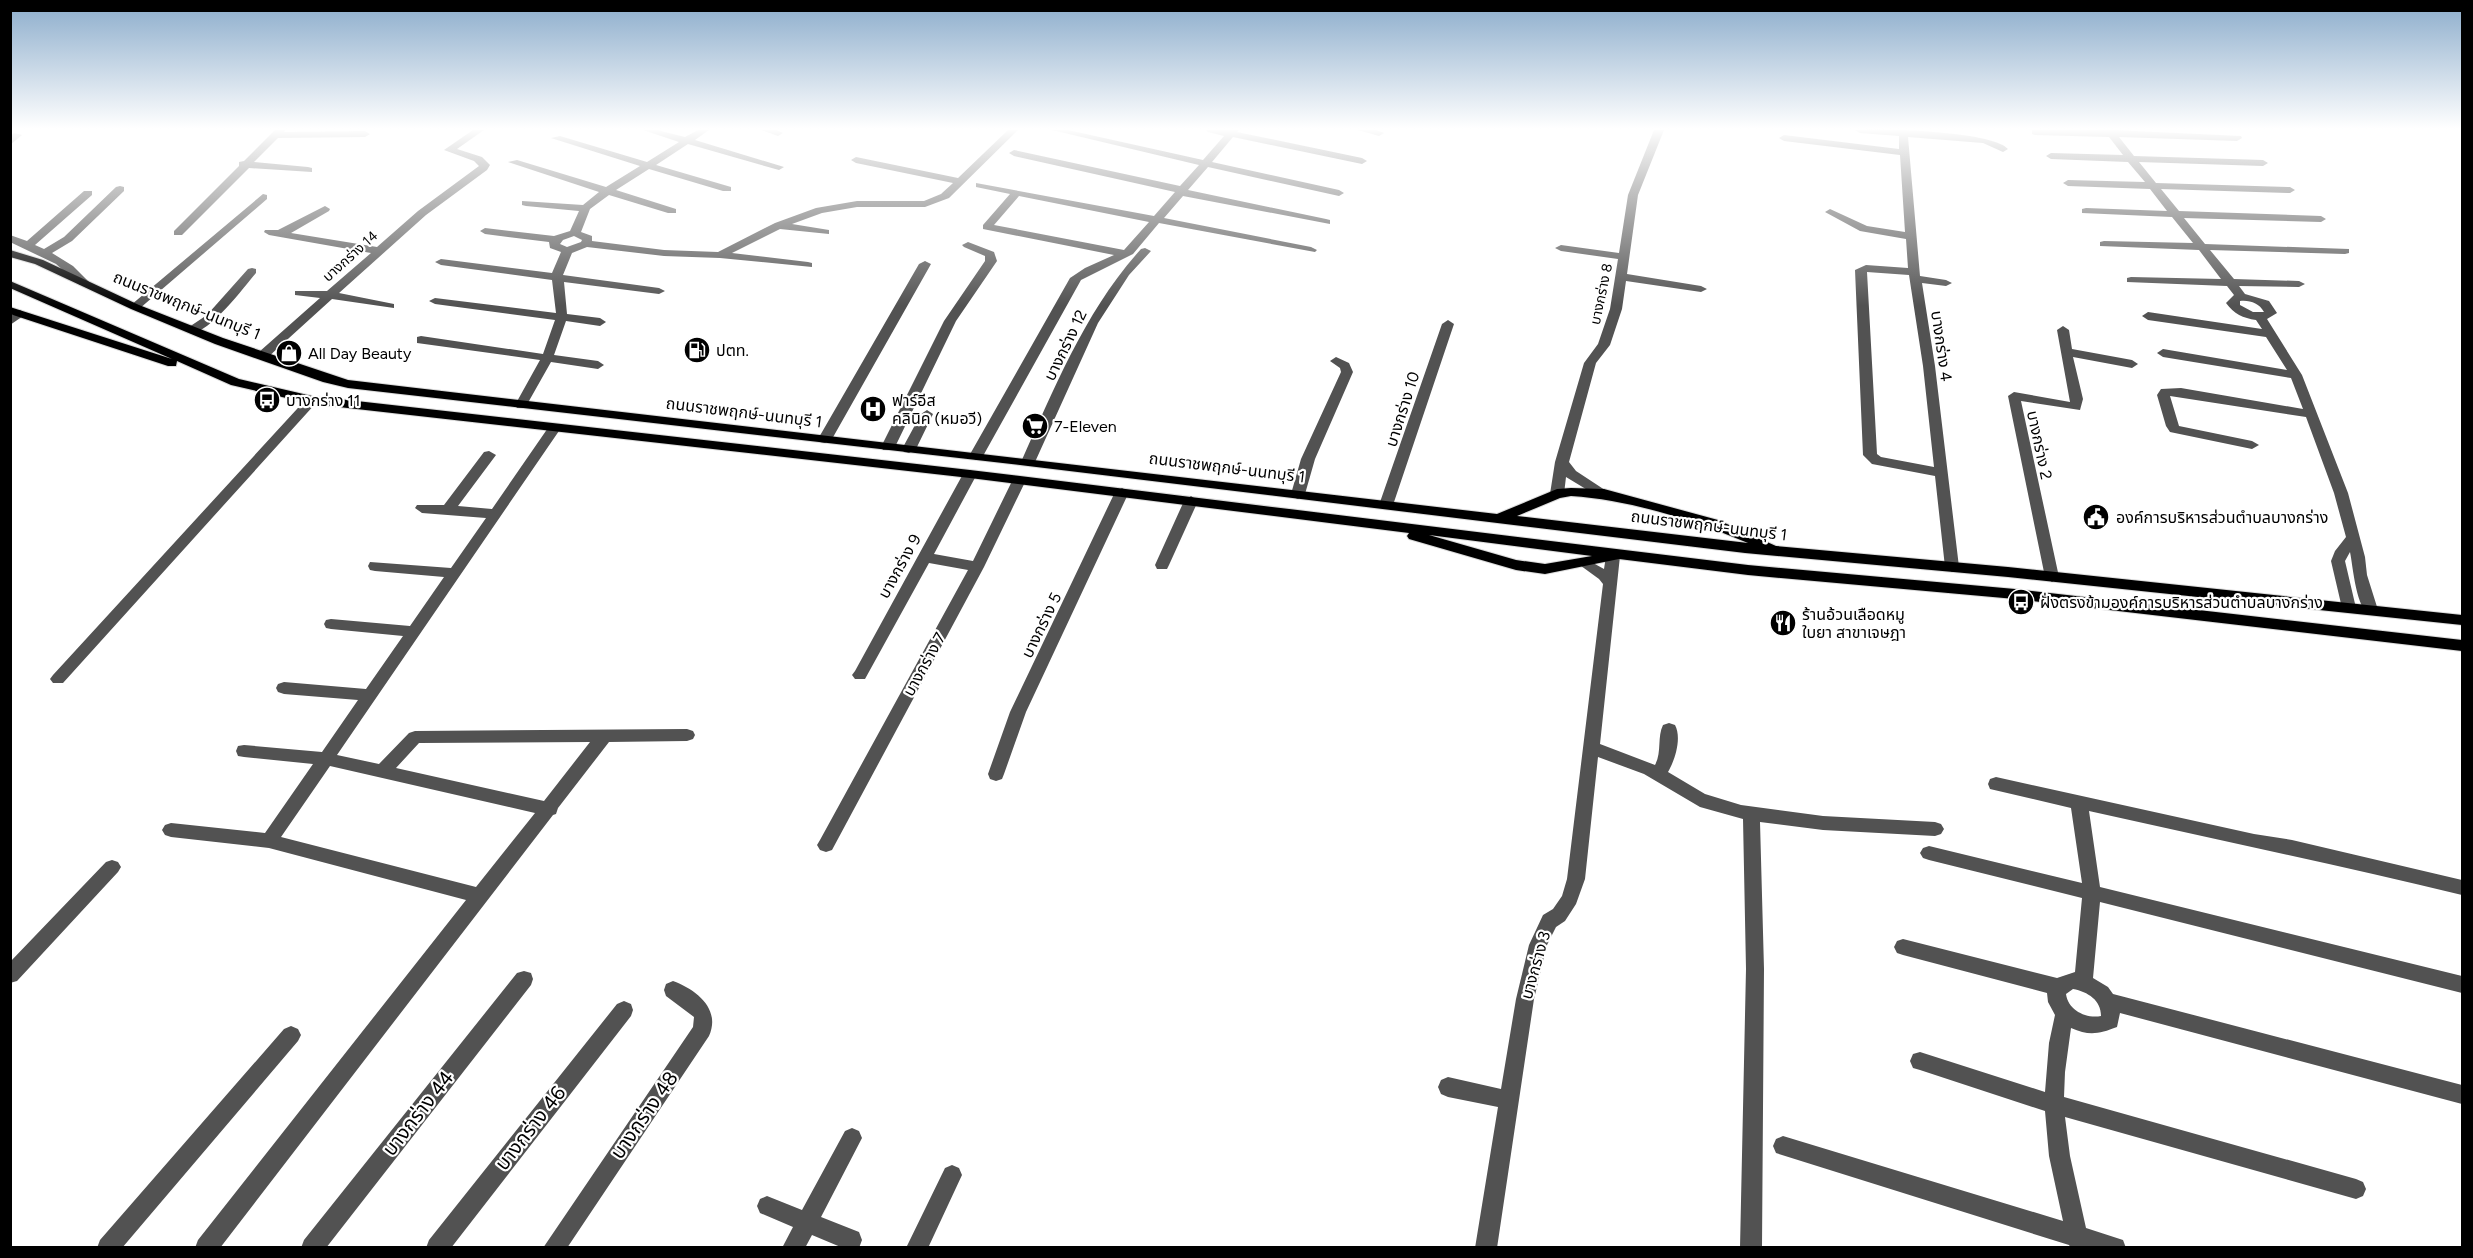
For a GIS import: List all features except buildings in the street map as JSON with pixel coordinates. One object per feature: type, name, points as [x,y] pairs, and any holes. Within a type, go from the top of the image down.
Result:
[{"type":"main road","points":[[10,247],[41,258]]},
{"type":"main road","name":"ถนนราชพฤกษ์-นนทบุรี 1","points":[[10,253],[41,258],[84,283],[135,307],[219,341],[327,379],[348,384],[1780,552],[1952,567],[2463,620]]},
{"type":"main road","points":[[10,285],[235,382]]},
{"type":"main road","points":[[14,315],[235,382],[312,399],[1122,492],[1617,555],[1748,570],[2015,594],[2463,646]]},
{"type":"main road","points":[[1499,518],[1557,494],[1571,492],[1604,494],[1731,529],[1780,552]]},
{"type":"main road","points":[[1363,522],[1516,565],[1545,569],[1617,555]]},
{"type":"street","points":[[10,238],[28,246],[41,258],[68,239],[120,189]]},
{"type":"street","points":[[178,233],[220,189]]},
{"type":"street","name":"บางกร่าง 14","points":[[263,355],[378,251],[422,213],[455,189]]},
{"type":"street","points":[[604,189],[672,211]]},
{"type":"street","points":[[720,255],[779,225],[834,207],[870,204],[925,204],[945,196],[952,189]]},
{"type":"street","points":[[1000,189],[1311,250]]},
{"type":"street","points":[[1171,189],[1326,222]]},
{"type":"street","points":[[976,456],[1076,278],[1088,268],[1112,262],[1126,254],[1183,189]]},
{"type":"street","points":[[1320,189],[1339,193]]},
{"type":"street","name":"บางกร่าง 8","points":[[1557,494],[1562,462],[1590,363],[1604,345],[1612,325],[1636,189]]},
{"type":"street","name":"บางกร่าง 4","points":[[1908,189],[1915,276],[1929,366],[1952,567]]},
{"type":"street","points":[[2154,189],[2242,297],[2233,300],[2234,307],[2245,314],[2260,317],[2295,375],[2341,493],[2360,575],[2371,610]]},
{"type":"street","points":[[2245,189],[2290,190]]},
{"type":"street","points":[[575,233],[585,208],[608,190]]},
{"type":"street","points":[[1017,192],[987,227],[1126,254]]},
{"type":"street","points":[[28,246],[88,193]]},
{"type":"street","points":[[135,307],[263,197]]},
{"type":"street","points":[[526,202],[585,208]]},
{"type":"street","points":[[325,209],[274,233],[378,251]]},
{"type":"street","points":[[2086,212],[2321,219]]},
{"type":"street","points":[[1830,213],[1864,229],[1911,236]]},
{"type":"street","points":[[779,225],[825,232]]},
{"type":"street","points":[[485,231],[556,240],[575,233],[588,238],[586,244]]},
{"type":"street","points":[[556,240],[554,243],[557,249],[567,250],[586,244],[808,265]]},
{"type":"street","points":[[2104,244],[2345,251]]},
{"type":"street","points":[[888,447],[950,321],[991,261],[990,254],[968,245]]},
{"type":"street","points":[[1561,248],[1624,257]]},
{"type":"street","points":[[521,405],[547,358],[561,317],[557,278],[559,265],[567,250]]},
{"type":"street","name":"บางกร่าง 12","points":[[1028,462],[1085,336],[1116,285],[1144,251]]},
{"type":"street","points":[[441,262],[659,291]]},
{"type":"street","points":[[825,439],[925,264]]},
{"type":"street","points":[[1940,473],[1877,461],[1870,455],[1861,270],[1866,268],[1946,283]]},
{"type":"street","points":[[193,330],[211,317],[252,271]]},
{"type":"street","points":[[1622,277],[1701,289]]},
{"type":"street","points":[[2131,280],[2299,284]]},
{"type":"street","points":[[299,292],[390,306]]},
{"type":"street","points":[[435,301],[600,322]]},
{"type":"street","points":[[2148,316],[2271,334]]},
{"type":"street","name":"บางกร่าง 10","points":[[1386,505],[1448,324]]},
{"type":"street","points":[[2063,330],[2066,352],[2132,364]]},
{"type":"street","points":[[421,340],[598,365]]},
{"type":"street","name":"บางกร่าง 2","points":[[2052,577],[2014,396],[2076,407],[2077,399],[2066,352]]},
{"type":"street","points":[[2163,352],[2295,375]]},
{"type":"street","points":[[1298,494],[1308,459],[1326,414],[1347,372],[1345,366],[1336,361]]},
{"type":"street","points":[[2252,445],[2175,429],[2172,426],[2163,395],[2165,392],[2181,392],[2309,414]]},
{"type":"street","points":[[58,679],[312,399]]},
{"type":"street","points":[[909,449],[927,414]]},
{"type":"street","points":[[269,840],[555,428]]},
{"type":"street","points":[[448,510],[489,455]]},
{"type":"street","points":[[1562,462],[1576,479],[1604,494]]},
{"type":"street","name":"บางกร่าง 9","points":[[860,675],[970,474]]},
{"type":"street","name":"บางกร่าง 7","points":[[826,844],[977,567],[1019,480]]},
{"type":"street","name":"บางกร่าง 5","points":[[996,774],[1018,712],[1122,492]]},
{"type":"street","points":[[1162,565],[1191,501]]},
{"type":"street","points":[[422,508],[495,514]]},
{"type":"street","points":[[2349,608],[2338,561],[2340,554],[2353,538]]},
{"type":"street","name":"บางกร่าง 3","points":[[1486,1248],[1525,999],[1538,945],[1549,921],[1558,915],[1570,899],[1576,879],[1582,843],[1590,748],[1610,585],[1617,555]]},
{"type":"street","points":[[925,557],[977,567]]},
{"type":"street","points":[[1584,563],[1604,575],[1610,585]]},
{"type":"street","points":[[375,566],[454,573]]},
{"type":"street","points":[[331,624],[414,632]]},
{"type":"street","points":[[284,688],[369,695]]},
{"type":"street","points":[[1658,774],[1667,759],[1669,729]]},
{"type":"street","points":[[206,1248],[479,896],[550,809],[605,735]]},
{"type":"street","points":[[383,771],[415,737],[687,735]]},
{"type":"street","points":[[1590,748],[1643,766],[1687,794],[1711,805],[1751,814],[1935,829]]},
{"type":"street","points":[[244,751],[326,759],[550,809]]},
{"type":"street","points":[[1996,784],[2254,841],[2292,847],[2463,887]]},
{"type":"street","points":[[2079,802],[2092,891],[2084,982]]},
{"type":"street","points":[[1751,814],[1755,969],[1751,1248]]},
{"type":"street","points":[[171,830],[269,840],[479,896]]},
{"type":"street","points":[[1929,853],[2092,891],[2463,985]]},
{"type":"street","points":[[10,975],[112,867]]},
{"type":"street","points":[[1904,947],[2058,987]]},
{"type":"street","name":"บางกร่าง 44","points":[[312,1248],[524,979]]},
{"type":"street","points":[[2073,980],[2084,982],[2102,993],[2112,1012],[2110,1021],[2102,1027],[2090,1027],[2076,1023],[2058,1004],[2055,995],[2058,987],[2064,982],[2073,980]]},
{"type":"street","name":"บางกร่าง 48","points":[[554,1248],[702,1030],[706,1021],[703,1014],[694,1004],[674,990]]},
{"type":"street","points":[[2108,1001],[2463,1095]]},
{"type":"street","name":"บางกร่าง 46","points":[[437,1248],[624,1010]]},
{"type":"street","points":[[2065,1014],[2056,1046],[2053,1104],[2056,1132],[2079,1241]]},
{"type":"street","points":[[108,1248],[291,1035]]},
{"type":"street","points":[[1920,1061],[2053,1104],[2356,1189]]},
{"type":"street","points":[[1448,1087],[1509,1100]]},
{"type":"street","points":[[793,1248],[852,1138]]},
{"type":"street","points":[[1783,1146],[2079,1241],[2115,1248]]},
{"type":"street","points":[[917,1248],[952,1174]]},
{"type":"street","points":[[767,1206],[851,1240]]},
{"type":"place","name":"ปตท.","points":[[697,350]]},
{"type":"place","name":"All Day Beauty","points":[[289,353]]},
{"type":"place","name":"บางกร่าง 11","points":[[267,400]]},
{"type":"place","name":"ฟาร์อีส คลินิค (หมอวี)","points":[[873,409]]},
{"type":"place","name":"7-Eleven","points":[[1035,426]]},
{"type":"place","name":"องค์การบริหารส่วนตำบลบางกร่าง","points":[[2096,517]]},
{"type":"place","name":"ฝั่งตรงข้ามองค์การบริหารส่วนตำบลบางกร่าง","points":[[2021,602]]},
{"type":"place","name":"ร้านอ้วนเลือดหมู ใบยา สาขาเจษฎา","points":[[1783,623]]}]
